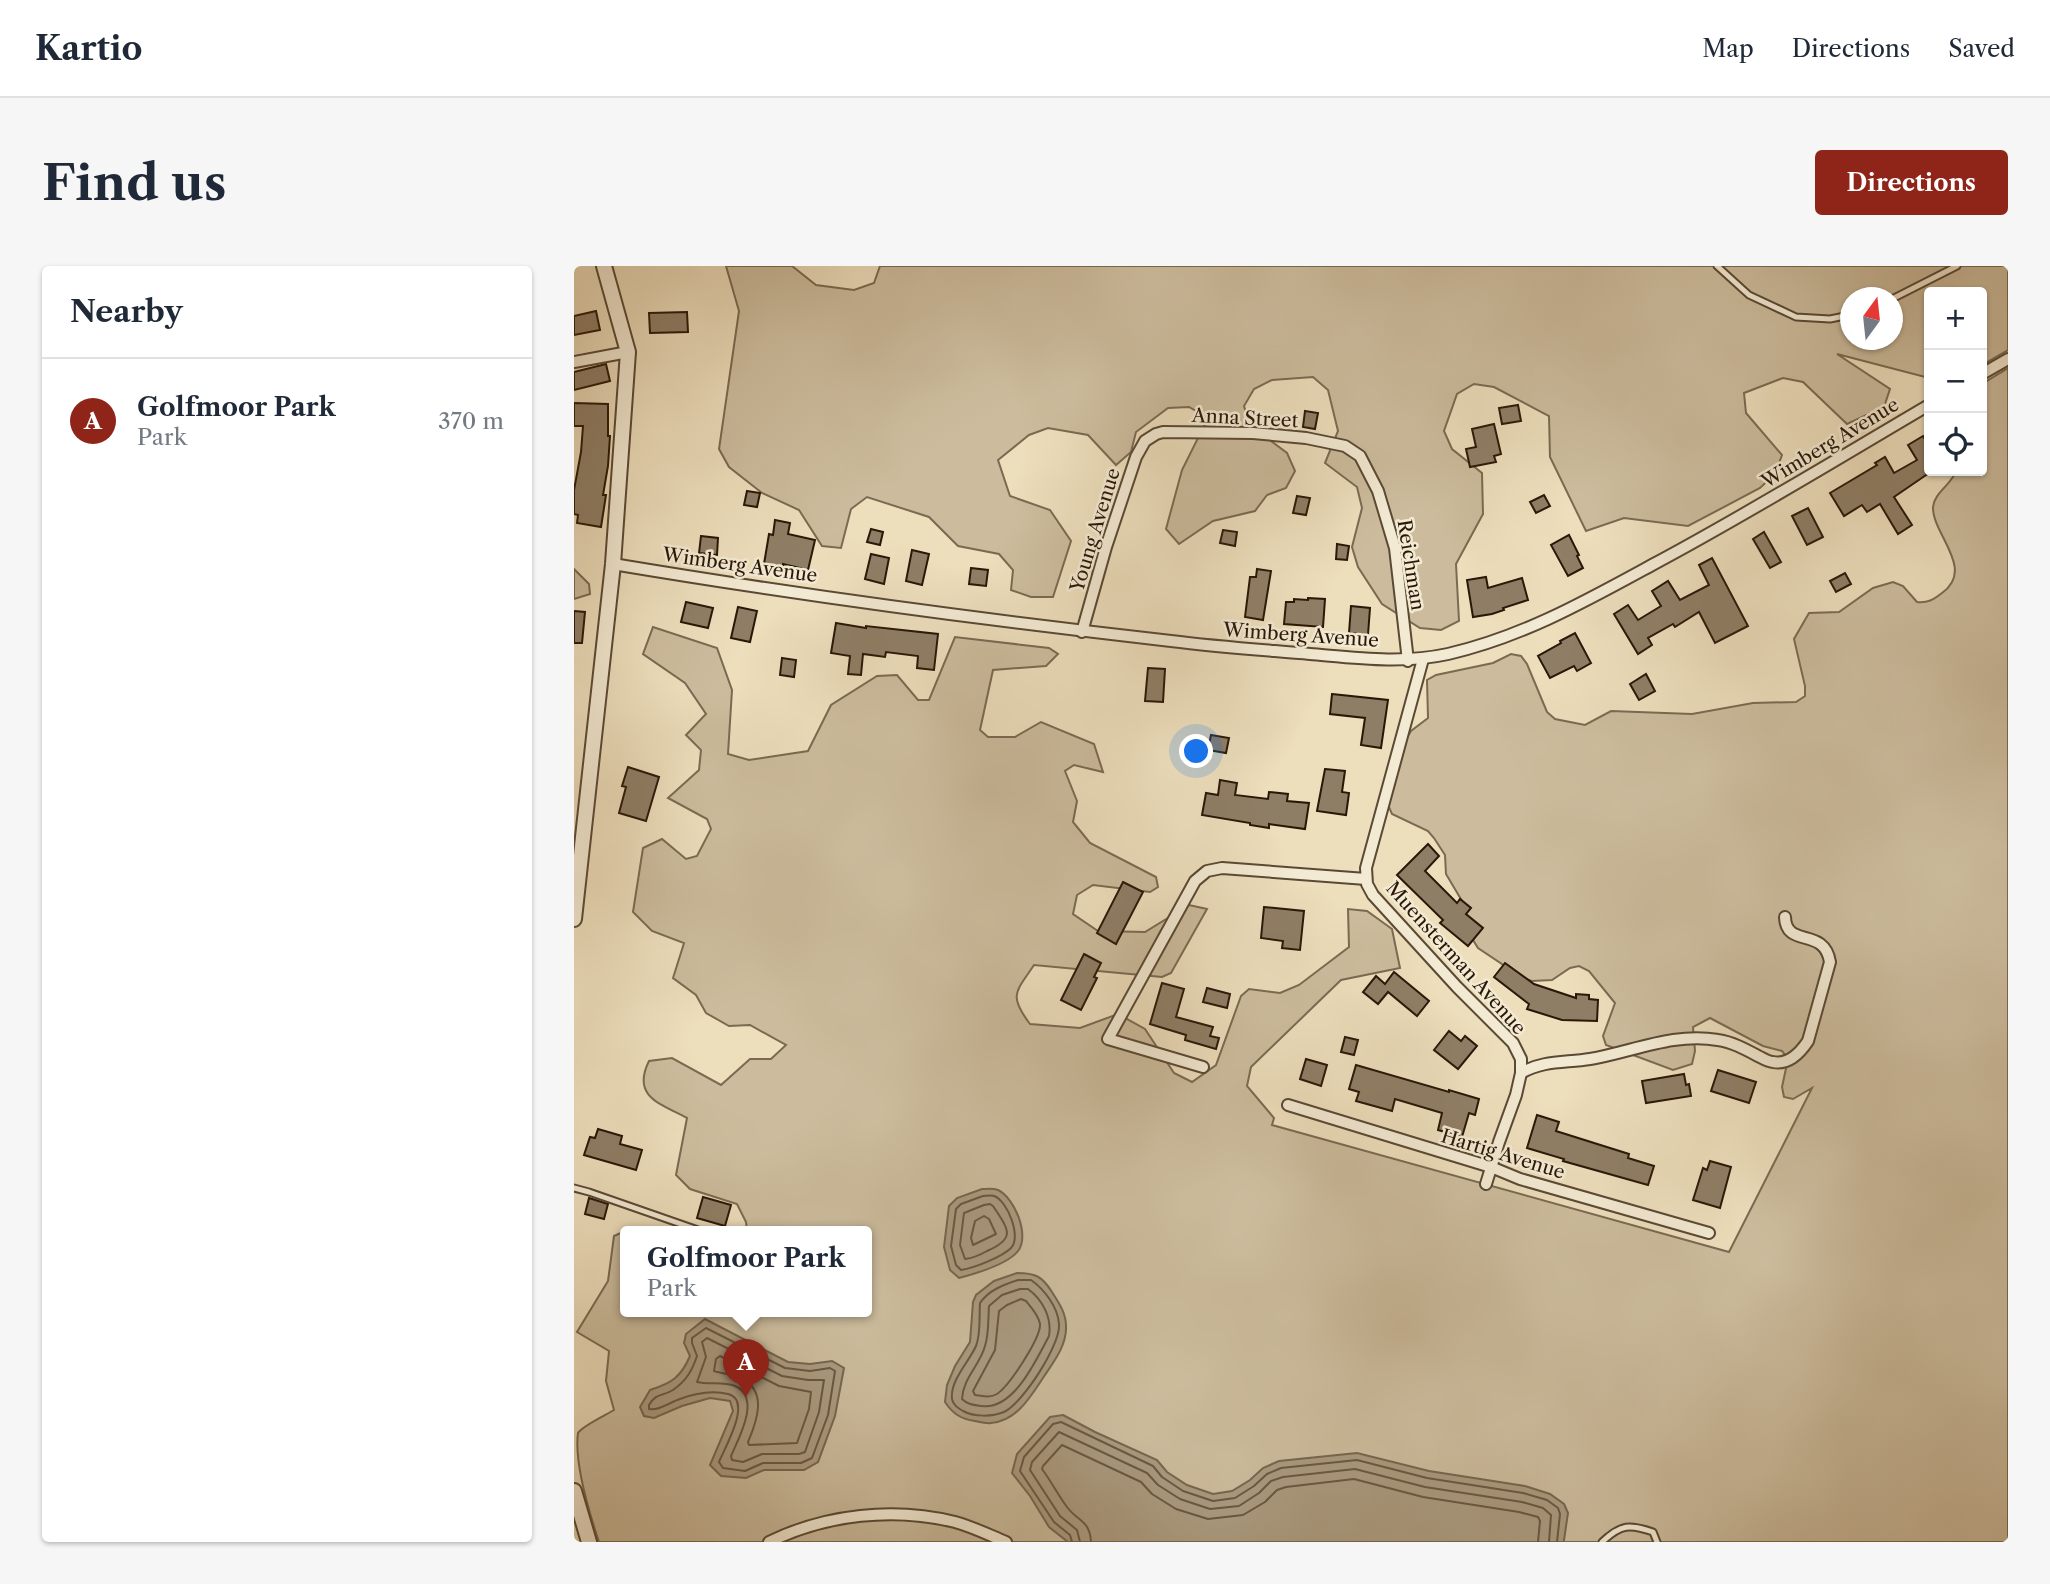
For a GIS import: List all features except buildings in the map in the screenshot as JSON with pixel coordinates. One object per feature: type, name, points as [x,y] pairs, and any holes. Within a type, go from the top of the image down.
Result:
[{"type":"street","points":[[574,919],[613,564],[628,352],[604,266]]},
{"type":"street","points":[[574,362],[628,352]]},
{"type":"street","points":[[1987,371],[2008,359]]},
{"type":"street","name":"Wimberg Avenue","points":[[613,564],[1082,632],[1223,647],[1408,661],[1486,643],[1530,628],[1567,611],[1749,511],[1924,408]]},
{"type":"street","name":"Anna Street","points":[[1145,441],[1163,432],[1253,433],[1306,438],[1345,446]]},
{"type":"street","name":"Young Avenue","points":[[1082,632],[1106,547],[1136,457],[1145,441]]},
{"type":"street","name":"Reichman","points":[[1345,446],[1360,456],[1385,509],[1395,548],[1408,661]]},
{"type":"street","points":[[1366,879],[1366,868],[1423,659]]},
{"type":"street","name":"Muensterman Avenue","points":[[1203,1067],[1108,1039],[1189,888],[1202,874],[1222,868],[1366,879],[1373,895],[1457,987],[1513,1043],[1521,1059],[1521,1073]]},
{"type":"street","points":[[1486,1184],[1521,1073],[1541,1064],[1591,1059],[1648,1044],[1698,1038],[1738,1045],[1772,1062],[1783,1062],[1802,1051],[1808,1041],[1830,962],[1829,954],[1820,943],[1789,932],[1785,917]]},
{"type":"street","name":"Hartig Avenue","points":[[1288,1105],[1491,1167],[1520,1179],[1709,1233]]},
{"type":"street","points":[[574,1491],[589,1542]]},
{"type":"street","points":[[769,1542],[797,1530],[833,1520],[883,1515],[918,1516],[954,1522],[1006,1542]]},
{"type":"lane","points":[[1717,266],[1749,295],[1796,317],[1840,317]]},
{"type":"lane","points":[[1903,293],[1957,266]]},
{"type":"lane","points":[[574,1188],[688,1226]]},
{"type":"lane","points":[[1602,1542],[1614,1531],[1633,1525],[1653,1532],[1657,1542]]},
{"type":"shaded area","points":[[726,266],[792,266],[816,285],[854,290],[874,283],[880,266],[2008,266],[2008,350],[1987,362],[1987,287],[1924,287],[1924,377],[1837,354],[1890,389],[1884,407],[1847,424],[1803,382],[1783,378],[1744,393],[1746,413],[1782,455],[1775,474],[1760,488],[1688,526],[1624,518],[1586,531],[1550,457],[1549,416],[1494,387],[1474,384],[1457,394],[1444,431],[1452,449],[1482,473],[1483,514],[1456,564],[1459,621],[1441,630],[1420,628],[1382,604],[1358,567],[1352,547],[1362,508],[1357,487],[1325,463],[1338,431],[1328,390],[1313,377],[1272,380],[1254,389],[1244,406],[1250,425],[1287,453],[1295,471],[1286,488],[1267,495],[1255,511],[1213,521],[1179,544],[1166,529],[1182,470],[1208,418],[1189,407],[1168,408],[1136,432],[1131,452],[1116,465],[1088,435],[1048,428],[1029,435],[998,460],[1010,496],[1050,510],[1071,541],[1053,597],[1031,597],[1011,590],[1013,570],[999,554],[958,546],[929,517],[867,497],[851,509],[841,548],[822,546],[799,510],[762,493],[729,467],[719,449],[739,311]]},
{"type":"shaded area","points":[[2008,368],[2008,1542],[599,1542],[583,1487],[577,1445],[580,1430],[614,1410],[606,1381],[609,1351],[577,1332],[608,1281],[614,1236],[620,1233],[620,1317],[872,1317],[872,1226],[746,1226],[737,1204],[690,1189],[676,1175],[687,1118],[659,1103],[646,1091],[644,1073],[649,1061],[672,1058],[721,1085],[750,1059],[771,1059],[786,1045],[750,1025],[729,1026],[706,1013],[696,995],[673,978],[684,943],[652,931],[633,912],[643,848],[662,839],[686,859],[697,856],[711,829],[707,819],[668,798],[699,770],[701,750],[686,735],[706,714],[685,683],[643,654],[653,627],[717,648],[732,690],[728,754],[749,760],[808,751],[831,705],[877,676],[897,675],[918,700],[929,700],[955,637],[1049,648],[1058,654],[1046,666],[993,670],[980,730],[988,737],[1015,737],[1041,722],[1094,744],[1103,772],[1074,765],[1065,771],[1077,801],[1073,822],[1090,843],[1156,877],[1158,887],[1150,892],[1093,885],[1077,895],[1073,914],[1098,931],[1145,932],[1189,905],[1207,909],[1171,973],[1162,977],[1034,965],[1017,994],[1019,1006],[1030,1024],[1080,1028],[1118,1014],[1145,1029],[1174,1073],[1192,1082],[1216,1065],[1241,996],[1249,989],[1280,993],[1299,985],[1349,947],[1348,909],[1367,911],[1392,929],[1400,968],[1341,980],[1251,1067],[1247,1086],[1274,1118],[1272,1125],[1729,1252],[1812,1088],[1793,1099],[1784,1097],[1782,1087],[1788,1059],[1782,1051],[1763,1046],[1710,1018],[1693,1027],[1695,1051],[1692,1064],[1673,1070],[1606,1045],[1603,1036],[1615,1003],[1589,971],[1579,966],[1570,968],[1552,980],[1532,981],[1523,978],[1478,948],[1473,940],[1462,901],[1446,874],[1445,855],[1428,831],[1392,814],[1388,805],[1400,749],[1411,731],[1428,718],[1427,680],[1436,675],[1493,663],[1511,654],[1521,656],[1527,664],[1547,712],[1555,719],[1585,725],[1611,711],[1692,714],[1753,703],[1796,702],[1805,696],[1805,686],[1794,639],[1809,613],[1839,612],[1873,588],[1893,582],[1903,586],[1917,602],[1936,598],[1951,584],[1955,573],[1954,562],[1934,517],[1933,507],[1953,476],[1987,476],[1987,381]]},
{"type":"shaded area","points":[[574,569],[589,584],[590,594],[574,599]]},
{"type":"water","points":[[982,1189],[998,1190],[1010,1201],[1019,1218],[1021,1244],[1018,1251],[1007,1260],[959,1278],[950,1270],[944,1247],[949,1206],[957,1198]]},
{"type":"water","points":[[1017,1273],[1038,1276],[1055,1296],[1066,1321],[1062,1345],[1035,1390],[1017,1412],[991,1423],[966,1419],[954,1413],[945,1402],[947,1385],[970,1342],[973,1302],[976,1295],[994,1281]]},
{"type":"water","points":[[705,1319],[788,1362],[810,1364],[832,1361],[844,1368],[835,1416],[818,1462],[804,1470],[764,1470],[746,1478],[721,1476],[710,1465],[733,1411],[730,1401],[710,1398],[654,1418],[644,1416],[640,1407],[650,1390],[670,1382],[683,1369],[690,1356],[684,1343],[686,1334]]},
{"type":"water","points":[[1063,1415],[1157,1460],[1167,1472],[1187,1485],[1213,1494],[1232,1491],[1263,1468],[1279,1461],[1357,1453],[1429,1471],[1525,1486],[1550,1494],[1564,1504],[1568,1513],[1564,1542],[1068,1542],[1049,1527],[1012,1473],[1017,1454],[1050,1417]]},
{"type":"place","name":"Golfmoor Park","points":[[746,1397]]}]
